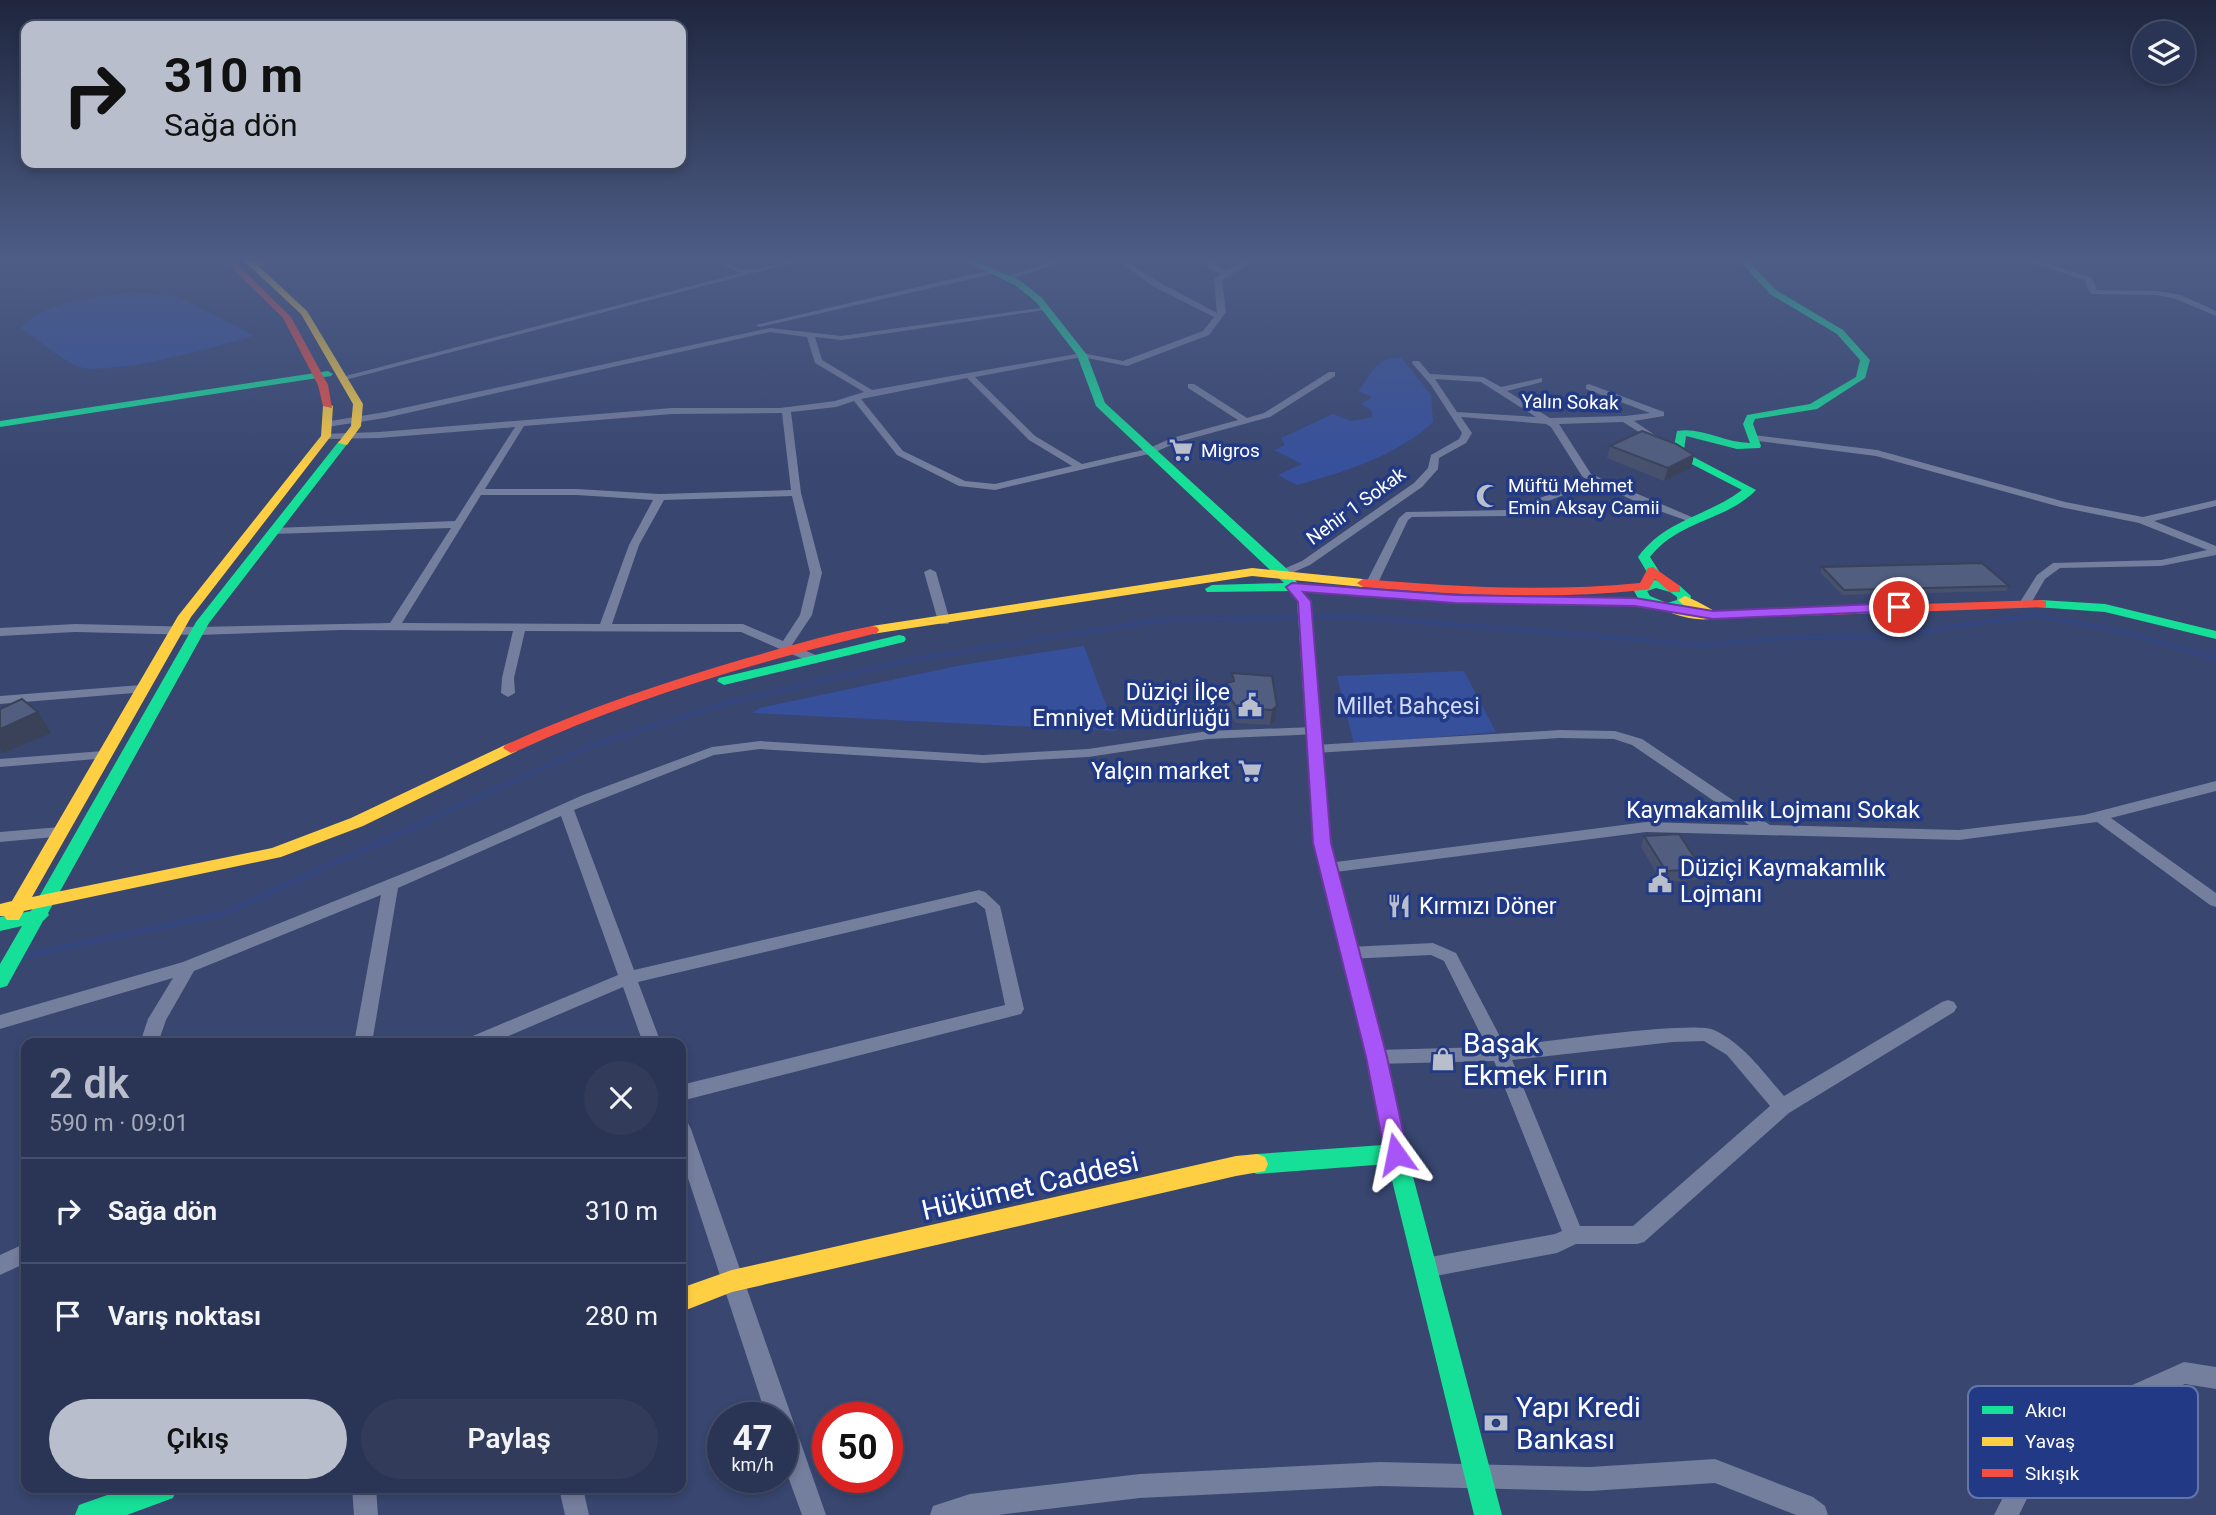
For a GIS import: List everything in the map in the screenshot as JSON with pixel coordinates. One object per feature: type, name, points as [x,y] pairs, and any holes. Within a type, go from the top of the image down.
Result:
[{"type":"street","points":[[2,923],[17,907],[176,630],[327,430],[329,409],[318,375],[294,330]]},
{"type":"street","points":[[0,981],[198,631],[353,427],[358,404],[314,330]]},
{"type":"street","points":[[0,424],[318,375],[340,375],[521,330]]},
{"type":"street","points":[[708,342],[748,330]]},
{"type":"street","points":[[327,430],[353,427],[708,342],[770,330],[811,337],[842,338],[901,330]]},
{"type":"street","points":[[1063,330],[1082,355],[1100,404],[1283,573],[1304,601],[1322,843],[1376,1057],[1396,1154],[1488,1515]]},
{"type":"street","points":[[327,430],[353,427],[521,425],[672,411],[786,410],[836,404],[871,393],[1082,355],[1124,364],[1206,333],[1208,330]]},
{"type":"street","points":[[1713,615],[1698,610],[1653,571],[1644,557],[1648,548],[1689,518],[1750,489],[1678,451],[1681,433],[1749,448],[1756,446],[1748,424],[1751,417],[1798,410],[1825,402],[1860,378],[1865,360],[1858,346],[1838,330]]},
{"type":"street","points":[[811,337],[818,361],[871,393]]},
{"type":"street","name":"Nehir 1 Sokak","points":[[1283,573],[1306,564],[1418,485],[1433,469],[1434,457],[1463,441],[1466,433],[1428,376],[1416,363]]},
{"type":"street","points":[[967,374],[1032,438],[1080,467]]},
{"type":"street","points":[[855,397],[900,453],[963,484],[995,487],[1150,451],[1175,440],[1268,415],[1332,374]]},
{"type":"street","points":[[1428,376],[1473,377],[1500,390],[1555,425],[1587,476],[1689,518]]},
{"type":"street","points":[[1500,390],[1539,380]]},
{"type":"street","points":[[1191,386],[1245,421]]},
{"type":"street","points":[[1589,387],[1661,414],[1625,419]]},
{"type":"street","points":[[786,410],[796,493],[817,573],[806,615],[787,648]]},
{"type":"street","name":"Yalın Sokak","points":[[1454,414],[1549,421],[1625,419],[1637,429],[1678,451]]},
{"type":"street","points":[[394,626],[521,425]]},
{"type":"street","points":[[1754,438],[1877,453],[2064,506],[2143,520],[2216,551]]},
{"type":"street","points":[[1372,583],[1404,518],[1410,514],[1509,513],[1595,480]]},
{"type":"street","points":[[478,492],[577,492],[660,497],[796,493]]},
{"type":"street","points":[[604,628],[634,545],[660,497]]},
{"type":"street","points":[[2143,520],[2216,503]]},
{"type":"street","points":[[274,531],[458,524]]},
{"type":"street","points":[[2026,602],[2041,577],[2057,565],[2161,563],[2216,551]]},
{"type":"street","points":[[1653,571],[1639,592],[1641,596],[1662,606],[1679,605],[1680,594]]},
{"type":"street","points":[[930,572],[944,621]]},
{"type":"street","points":[[2,923],[41,909],[275,853],[357,822],[557,726],[689,679],[787,648],[842,635],[944,621],[1169,582],[1252,572],[1437,590],[1582,594],[1662,585],[1680,594]]},
{"type":"street","points":[[17,907],[41,909],[195,885],[318,849],[412,807],[559,735],[704,687],[932,632],[1209,589],[1292,587],[1455,599],[1628,601],[1687,613],[1713,615],[2026,602],[2105,608],[2216,635]]},
{"type":"street","points":[[0,632],[75,628],[198,631],[394,626],[743,628],[814,659]]},
{"type":"street","points":[[508,693],[508,678],[520,627]]},
{"type":"street","points":[[0,700],[141,689]]},
{"type":"street","points":[[0,1022],[187,967],[391,885],[566,808],[712,751],[760,745],[983,759],[1088,753],[1208,735],[1314,731]]},
{"type":"street","points":[[1315,749],[1560,734],[1615,735],[1637,742],[1764,828]]},
{"type":"street","points":[[0,763],[103,755]]},
{"type":"street","name":"Kaymakamlık Lojmanı Sokak","points":[[1328,868],[1646,827],[1959,835],[2099,816],[2216,786]]},
{"type":"street","points":[[566,808],[650,1038]]},
{"type":"street","points":[[2099,816],[2216,901]]},
{"type":"street","points":[[0,837],[60,832]]},
{"type":"street","points":[[364,1038],[391,885]]},
{"type":"street","points":[[486,1038],[630,977],[979,895],[992,906],[1015,1009],[686,1092]]},
{"type":"street","points":[[1348,953],[1433,948],[1450,957],[1500,1054],[1574,1235]]},
{"type":"street","points":[[150,1038],[156,1019],[187,967]]},
{"type":"street","points":[[1425,1268],[1557,1243],[1574,1235],[1637,1235],[1782,1107],[1948,1007]]},
{"type":"street","points":[[1376,1057],[1500,1054],[1673,1035],[1707,1034],[1733,1050],[1782,1107]]},
{"type":"street","points":[[686,1144],[773,1402]]},
{"type":"street","name":"Hükümet Caddesi","points":[[686,1298],[732,1282],[1236,1166],[1396,1154]]},
{"type":"street","points":[[0,1265],[21,1255]]},
{"type":"street","points":[[2155,1386],[2184,1373],[2216,1378]]},
{"type":"street","points":[[798,1470],[814,1515]]},
{"type":"street","points":[[942,1515],[970,1506],[1140,1486],[1380,1474],[1478,1474],[1591,1479],[1715,1471],[1804,1506],[1816,1515]]},
{"type":"street","points":[[89,1515],[149,1493]]},
{"type":"street","points":[[364,1493],[366,1515]]},
{"type":"street","points":[[572,1493],[577,1515]]},
{"type":"street","points":[[2006,1515],[2015,1498]]},
{"type":"green space","points":[[23,330],[242,330],[254,336],[135,365],[89,368],[67,361]]},
{"type":"green space","points":[[1401,357],[1431,395],[1433,422],[1419,434],[1387,453],[1351,468],[1297,485],[1278,475],[1302,464],[1274,450],[1285,445],[1281,438],[1333,414],[1352,421],[1373,417],[1371,410],[1361,404],[1372,397],[1358,391],[1378,364]]},
{"type":"green space","points":[[1084,646],[1116,731],[752,713],[760,708],[962,665]]},
{"type":"green space","name":"Millet Bahçesi","points":[[1464,671],[1496,732],[1354,744],[1337,676]]},
{"type":"building","points":[[1642,431],[1676,444],[1694,455],[1668,468],[1610,446]]},
{"type":"building","points":[[1982,563],[2009,586],[1844,590],[1822,567]]},
{"type":"building","points":[[1232,673],[1272,676],[1277,706],[1272,710],[1237,708],[1229,696],[1227,683],[1234,681]]},
{"type":"building","points":[[22,699],[38,712],[0,729],[0,709]]},
{"type":"building","points":[[1679,834],[1702,869],[1666,871],[1644,836]]},
{"type":"waterway","points":[[427,821],[590,746],[724,704],[904,661],[1160,620],[1351,616],[1703,645],[1798,637],[1890,636],[2036,615],[2125,632],[2216,658]]},
{"type":"waterway","points":[[19,957],[225,913],[431,819]]},
{"type":"traffic: fast","points":[[1062,330],[1082,355],[1100,404],[1283,573],[1304,601],[1321,836]]},
{"type":"traffic: fast","points":[[1653,571],[1644,557],[1654,544],[1680,526],[1737,500],[1750,490],[1682,455],[1678,451],[1681,433],[1691,433],[1746,447],[1756,446],[1748,424],[1751,417],[1813,407],[1860,378],[1865,360],[1836,330]]},
{"type":"traffic: fast","points":[[0,424],[328,374]]},
{"type":"traffic: fast","points":[[0,981],[203,622],[343,443]]},
{"type":"traffic: fast","points":[[1655,584],[1675,589],[1684,596],[1684,603],[1666,607],[1645,599],[1640,589],[1655,584]]},
{"type":"traffic: fast","points":[[1212,589],[1256,586],[1308,588]]},
{"type":"traffic: fast","points":[[2041,604],[2105,608],[2216,635]]},
{"type":"traffic: fast","points":[[724,681],[899,639]]},
{"type":"traffic: fast","points":[[0,924],[40,915]]},
{"type":"traffic: fast","points":[[1394,1146],[1488,1515]]},
{"type":"traffic: fast","points":[[1257,1164],[1396,1154]]},
{"type":"traffic: fast","points":[[89,1515],[149,1493]]},
{"type":"traffic: slow","points":[[314,330],[358,404],[356,426],[343,443]]},
{"type":"traffic: slow","points":[[13,915],[185,616],[326,436],[328,406]]},
{"type":"traffic: slow","points":[[872,630],[1252,572],[1363,583]]},
{"type":"traffic: slow","points":[[1667,607],[1687,613],[1713,615],[1698,610],[1685,600]]},
{"type":"traffic: slow","points":[[0,910],[275,853],[357,822],[511,748]]},
{"type":"traffic: slow","points":[[686,1298],[732,1281],[1236,1166],[1257,1164]]},
{"type":"traffic: jam","points":[[294,330],[323,385],[328,406]]},
{"type":"traffic: jam","points":[[1363,583],[1469,591],[1574,592],[1644,586],[1653,571],[1675,589]]},
{"type":"traffic: jam","points":[[1611,601],[1658,605]]},
{"type":"traffic: jam","points":[[1713,615],[2041,604]]},
{"type":"traffic: jam","points":[[511,748],[599,710],[660,689],[812,644],[872,630]]},
{"type":"traffic: jam","points":[[1321,836],[1376,1057],[1394,1146]]},
{"type":"place","name":"Migros","points":[[1181,450]]},
{"type":"place","name":"Müftü Mehmet Emin Aksay Camii","points":[[1488,496]]},
{"type":"place","name":"Düziçi İlçe Emniyet Müdürlüğü","points":[[1250,705]]},
{"type":"place","name":"Yalçın market","points":[[1250,771]]},
{"type":"place","name":"Düziçi Kaymakamlık Lojmanı","points":[[1660,881]]},
{"type":"place","name":"Kırmızı Döner","points":[[1399,906]]},
{"type":"place","name":"Başak Ekmek Fırın","points":[[1443,1059]]},
{"type":"place","name":"Yapı Kredi Bankası","points":[[1496,1423]]},
{"type":"route","points":[[1396,1154],[1376,1057],[1322,843],[1304,601],[1292,587],[1455,599],[1620,601],[1713,615],[1899,607]]}]
